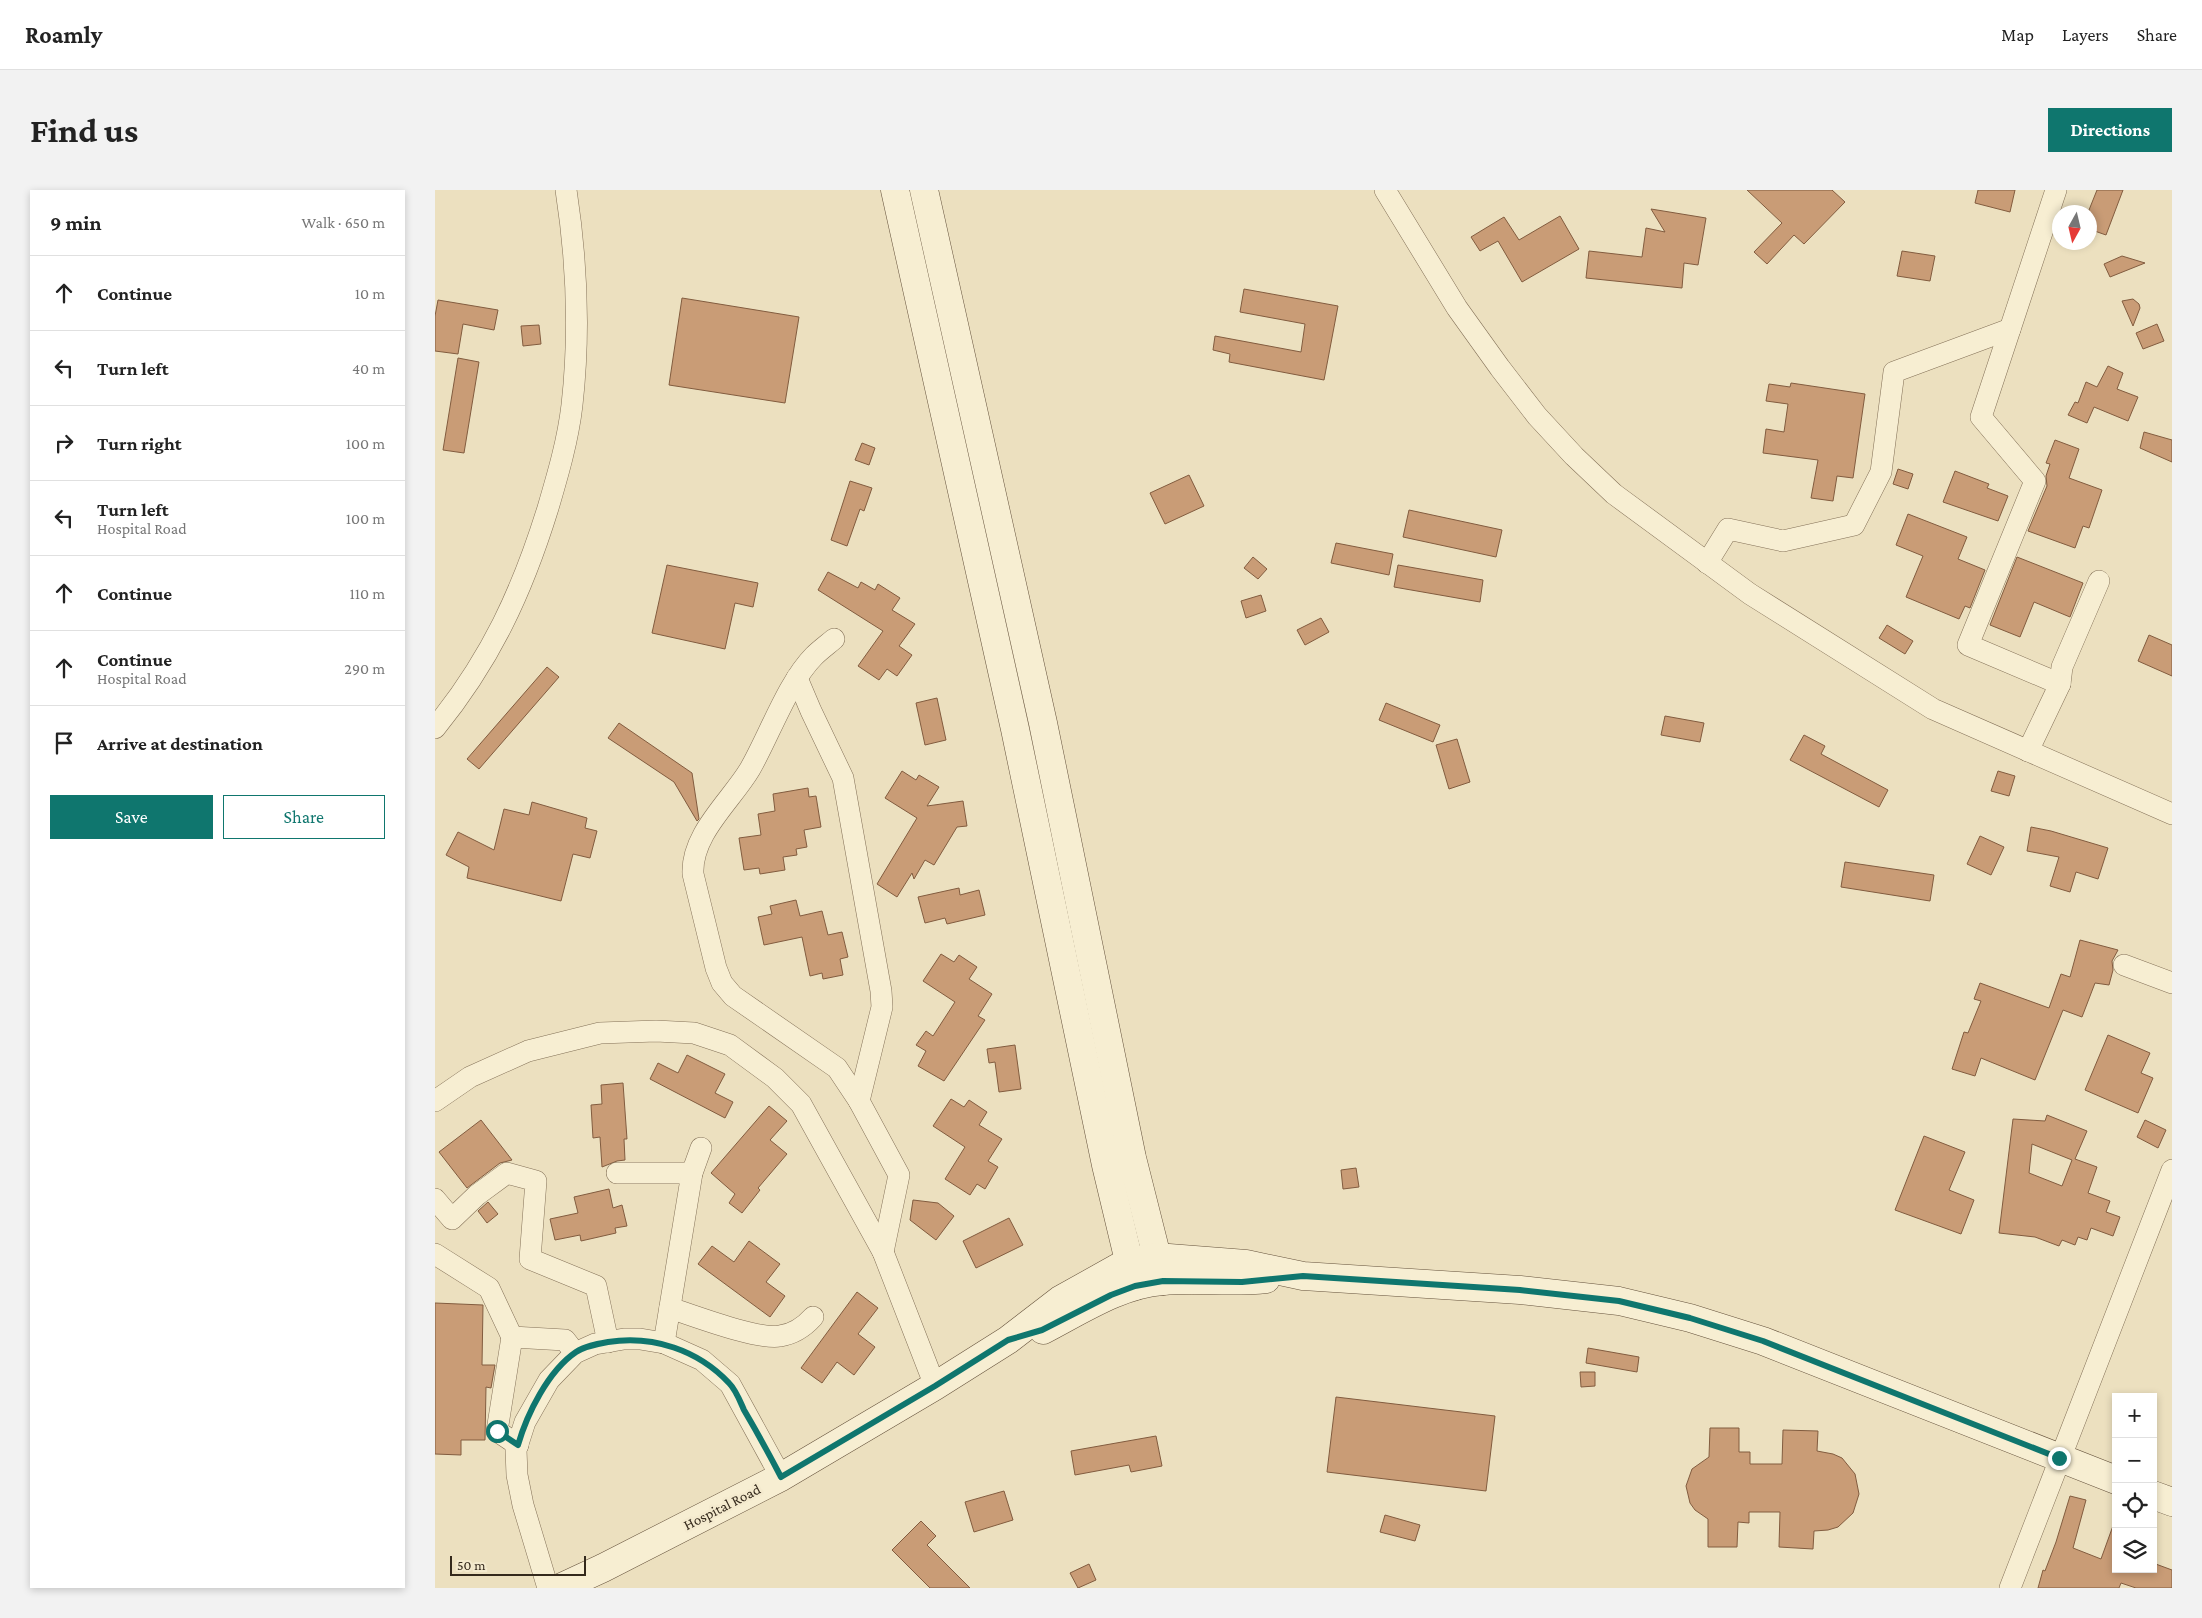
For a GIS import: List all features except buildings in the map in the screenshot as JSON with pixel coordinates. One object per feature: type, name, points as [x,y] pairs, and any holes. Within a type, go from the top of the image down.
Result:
[{"type":"street","points":[[435,728],[480,667],[502,629],[521,588],[553,491],[568,433],[575,376],[577,314],[575,262],[566,190]]},
{"type":"street","points":[[895,190],[1015,729],[1106,1165],[1132,1274]]},
{"type":"street","points":[[924,190],[1043,723],[1132,1158],[1159,1269]]},
{"type":"street","points":[[1385,190],[1457,308],[1537,416],[1614,494],[1707,563],[1800,628],[1933,709],[2172,814]]},
{"type":"street","points":[[2057,190],[1981,417],[2035,481],[1968,645],[2060,684]]},
{"type":"street","points":[[919,297],[947,290]]},
{"type":"street","points":[[1707,563],[1728,529],[1783,541],[1853,525],[1881,472],[1893,372],[2010,329]]},
{"type":"street","points":[[2029,750],[2060,684],[2062,667],[2099,582]]},
{"type":"street","points":[[834,639],[813,657],[797,678],[749,770],[718,812],[695,850],[692,862],[693,874],[716,968],[722,983],[733,996],[837,1068],[859,1101],[899,1175],[883,1252]]},
{"type":"street","points":[[797,678],[843,778],[881,991],[881,1006],[859,1101]]},
{"type":"street","points":[[1015,729],[1043,723]]},
{"type":"street","points":[[2124,965],[2172,983]]},
{"type":"street","points":[[435,1100],[470,1078],[528,1051],[601,1033],[656,1031],[694,1033],[730,1045],[775,1078],[801,1104],[883,1252],[935,1386]]},
{"type":"street","points":[[664,1343],[692,1173],[701,1148]]},
{"type":"street","points":[[1106,1165],[1132,1158]]},
{"type":"street","points":[[2010,1588],[2172,1170]]},
{"type":"street","points":[[435,1199],[452,1219],[477,1195],[507,1173],[536,1181],[529,1259],[596,1286],[608,1342]]},
{"type":"street","points":[[617,1173],[692,1173]]},
{"type":"street","points":[[435,1254],[489,1288],[512,1337],[497,1431],[518,1445]]},
{"type":"street","name":"Hospital Road","points":[[559,1588],[603,1568],[781,1477],[935,1386],[1008,1340],[1060,1300],[1132,1274],[1159,1269],[1246,1264],[1303,1276],[1520,1290],[1619,1301],[1690,1318],[1763,1341],[2059,1458]]},
{"type":"street","points":[[670,1308],[770,1337],[790,1334],[807,1324],[813,1317]]},
{"type":"street","points":[[512,1337],[565,1340],[575,1353]]},
{"type":"street","points":[[548,1588],[523,1505],[517,1475],[518,1445],[525,1422],[549,1380],[575,1353],[595,1344],[640,1339],[664,1343],[702,1360],[730,1384],[781,1477]]},
{"type":"street","points":[[2059,1458],[2112,1478]]},
{"type":"street","points":[[2157,1496],[2172,1502]]},
{"type":"route","points":[[497,1431],[518,1445],[525,1422],[549,1380],[575,1353],[595,1344],[624,1339],[640,1339],[664,1343],[702,1360],[730,1384],[781,1477],[935,1386],[1008,1340],[1042,1330],[1111,1295],[1135,1286],[1163,1281],[1242,1282],[1303,1276],[1520,1290],[1619,1301],[1690,1318],[1763,1341],[2059,1458]]}]
